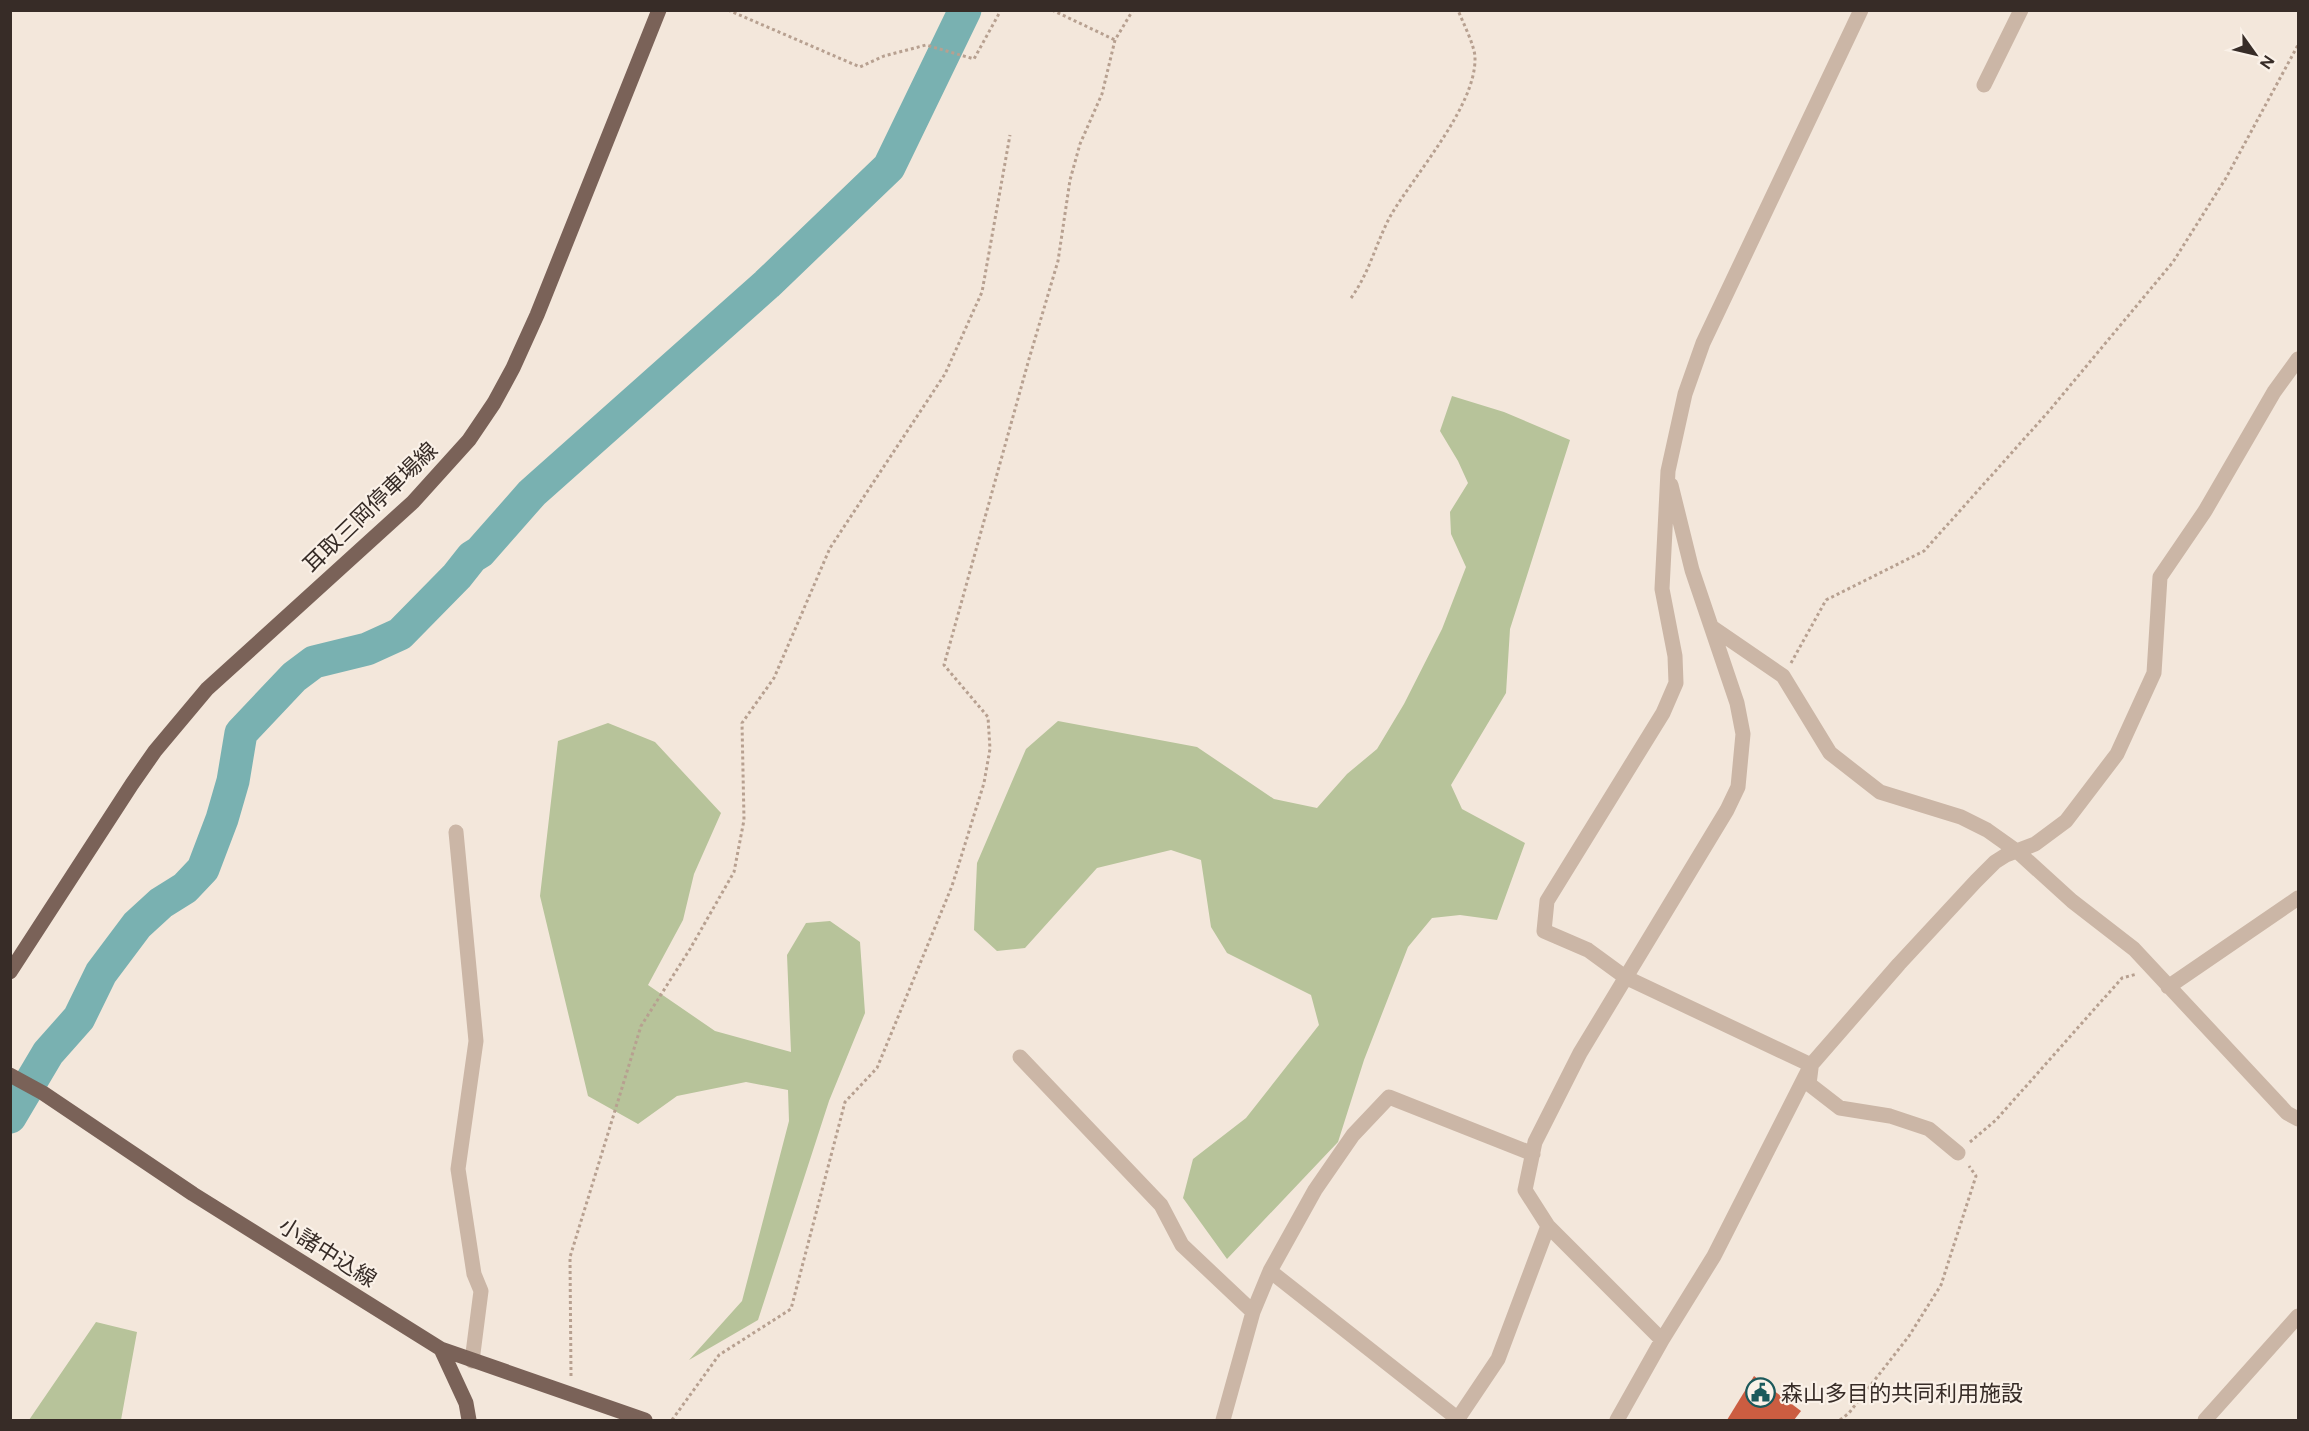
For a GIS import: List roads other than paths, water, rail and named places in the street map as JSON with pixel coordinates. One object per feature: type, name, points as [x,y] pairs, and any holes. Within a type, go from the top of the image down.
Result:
[{"type":"main road","name":"耳取三岡停車場線","points":[[10,972],[132,784],[180,720],[207,689],[413,502],[470,440],[513,368],[537,315],[658,10]]},
{"type":"main road","name":"小諸中込線","points":[[12,1076],[43,1093],[193,1194],[441,1349],[570,1396],[645,1420]]},
{"type":"main road","points":[[441,1349],[466,1403],[469,1420]]},
{"type":"street","points":[[1811,1065],[1625,977],[1588,950],[1544,931],[1546,901],[1663,713],[1676,683],[1675,656],[1662,589],[1668,471],[1685,394],[1703,343],[1861,10]]},
{"type":"street","points":[[1984,85],[2021,10]]},
{"type":"street","points":[[1617,1420],[1662,1340],[1714,1256],[1811,1065],[1899,964],[1995,862],[2006,855],[2035,844],[2066,821],[2116,754],[2154,673],[2160,576],[2205,511],[2274,392],[2298,359]]},
{"type":"street","points":[[1662,1340],[1548,1226],[1525,1190],[1535,1142],[1581,1053],[1721,820],[1738,787],[1743,734],[1737,703],[1692,570],[1668,471]]},
{"type":"street","points":[[1713,628],[1783,676],[1830,753],[1880,792],[1961,817],[1987,830],[2018,852],[2072,901],[2134,949],[2287,1113],[2298,1119]]},
{"type":"street","points":[[456,832],[476,1041],[458,1169],[474,1274],[481,1291],[472,1361]]},
{"type":"street","points":[[2168,987],[2298,898]]},
{"type":"street","points":[[1020,1057],[1161,1204],[1182,1245],[1253,1312]]},
{"type":"street","points":[[1811,1065],[1809,1084],[1840,1108],[1890,1116],[1929,1129],[1958,1153]]},
{"type":"street","points":[[1223,1420],[1253,1312],[1270,1271],[1315,1190],[1353,1135],[1389,1097],[1533,1154]]},
{"type":"street","points":[[1270,1271],[1457,1420],[1498,1359],[1548,1226]]},
{"type":"street","points":[[2205,1420],[2298,1316]]},
{"type":"waterway","points":[[10,1117],[48,1053],[79,1018],[101,973],[137,925],[161,903],[185,888],[203,869],[222,819],[233,781],[241,733],[294,677],[314,662],[367,649],[400,634],[457,576],[472,557],[480,552],[532,493],[767,284],[889,167],[965,10]]},
{"type":"place","name":"森山多目的共同利用施設","points":[[1760,1393]]}]
